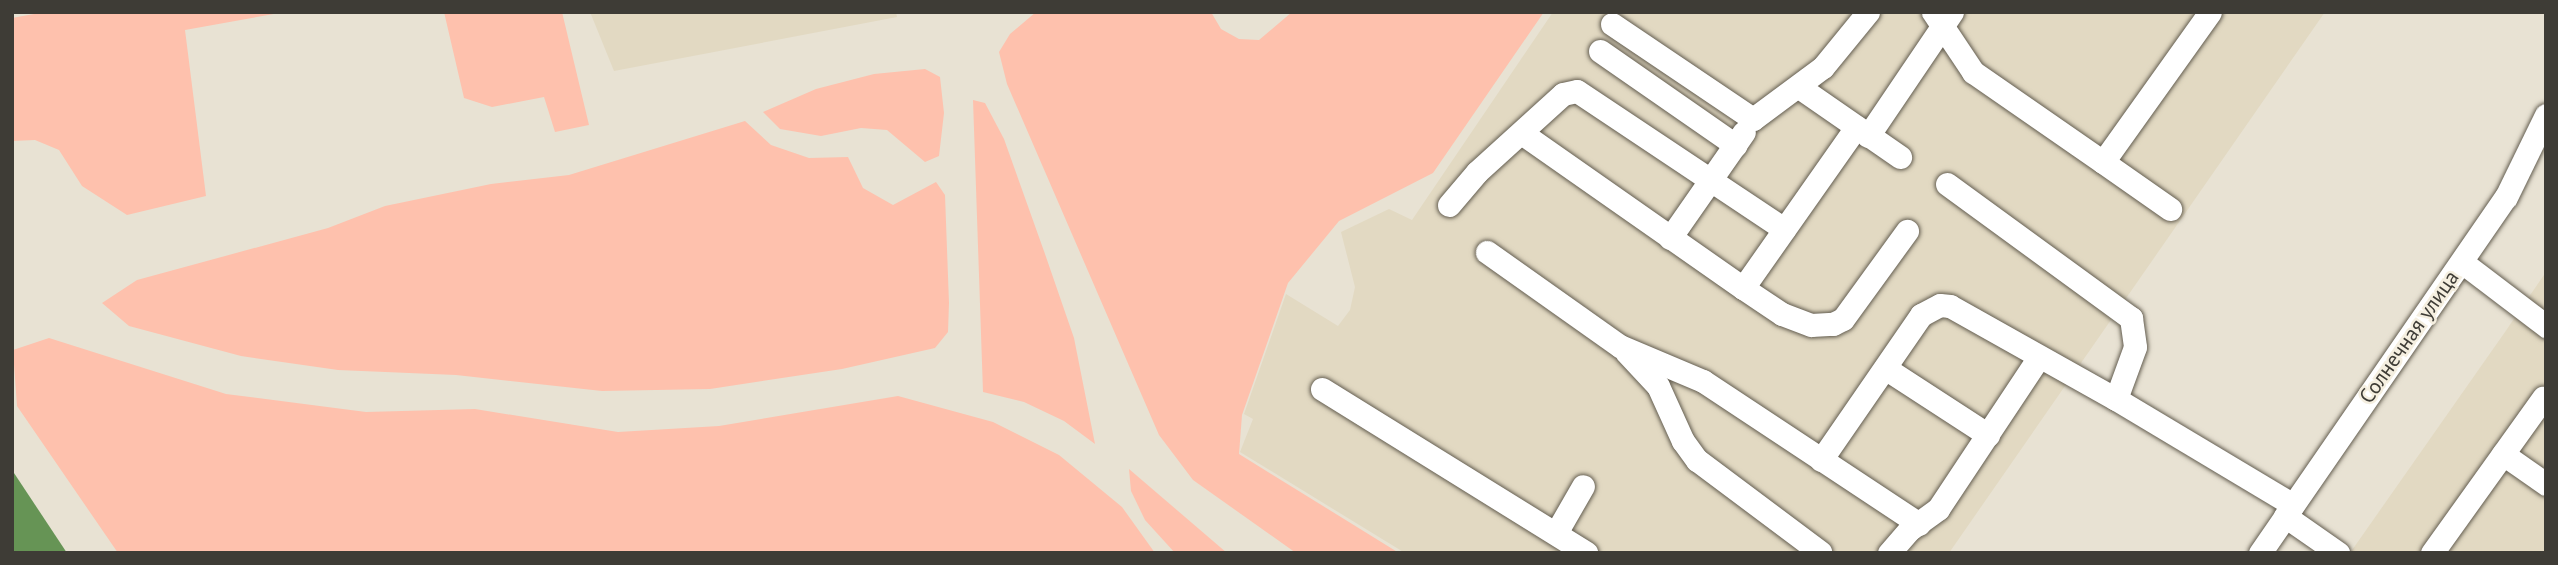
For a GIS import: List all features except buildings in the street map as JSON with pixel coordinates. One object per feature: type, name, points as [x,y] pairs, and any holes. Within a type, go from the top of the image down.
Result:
[{"type":"street","points":[[1670,238],[1753,119],[1823,67],[1868,12]]},
{"type":"street","points":[[2103,162],[2210,12]]},
{"type":"street","points":[[1743,288],[1784,229],[1862,131],[1943,18],[1973,72],[2170,209]]},
{"type":"street","points":[[1612,24],[1753,119]]},
{"type":"street","points":[[1600,51],[1735,145]]},
{"type":"street","points":[[1799,87],[1900,157]]},
{"type":"street","points":[[1449,205],[1482,167],[1523,134],[1563,94],[1577,91],[1784,229]]},
{"type":"street","name":"Солнечная улица","points":[[2260,553],[2462,262],[2516,179],[2546,115]]},
{"type":"street","points":[[1523,134],[1670,238],[1796,321],[1833,324],[1851,311],[1907,231]]},
{"type":"street","points":[[1947,184],[2131,318],[2135,347],[2116,398]]},
{"type":"street","points":[[1487,252],[1620,346],[1658,386],[1683,441],[1697,460],[1820,552]]},
{"type":"street","points":[[2462,262],[2546,326]]},
{"type":"street","points":[[1821,460],[1921,315],[1940,305],[2116,398],[2289,510],[2338,553]]},
{"type":"street","points":[[1620,346],[1703,381],[1919,524]]},
{"type":"street","points":[[1889,553],[1938,509],[2039,357]]},
{"type":"street","points":[[1885,368],[1987,435]]},
{"type":"street","points":[[1322,389],[1586,553]]},
{"type":"street","points":[[2432,553],[2543,398]]},
{"type":"street","points":[[2503,454],[2546,484]]},
{"type":"street","points":[[1556,533],[1583,486]]},
{"type":"shaded area","points":[[45,12],[285,12],[185,30],[206,196],[127,215],[82,186],[59,150],[35,140],[12,141],[12,18]]},
{"type":"shaded area","points":[[444,12],[562,12],[589,125],[555,132],[544,97],[492,107],[464,98]]},
{"type":"shaded area","points":[[590,12],[896,12],[897,17],[614,71]]},
{"type":"shaded area","points":[[1036,12],[1211,12],[1221,29],[1239,39],[1259,40],[1292,12],[1544,12],[1433,173],[1339,221],[1288,283],[1242,415],[1239,454],[1399,553],[1296,553],[1193,480],[1159,435],[1007,84],[999,52],[1010,34]]},
{"type":"shaded area","points":[[1553,12],[2325,12],[1949,553],[1405,553],[1240,452],[1253,419],[1244,414],[1286,294],[1338,326],[1350,310],[1355,287],[1341,232],[1389,209],[1412,220]]},
{"type":"shaded area","points":[[925,69],[940,77],[944,113],[939,156],[925,162],[887,130],[861,128],[821,136],[780,129],[763,112],[816,89],[874,74]]},
{"type":"shaded area","points":[[973,100],[985,103],[1004,139],[1045,254],[1074,338],[1095,444],[1064,421],[1024,402],[983,392]]},
{"type":"shaded area","points":[[745,121],[771,145],[809,158],[848,157],[863,188],[893,205],[936,182],[945,195],[949,303],[948,332],[935,348],[842,369],[710,389],[602,391],[456,375],[338,370],[241,356],[129,326],[102,303],[137,280],[328,228],[385,206],[491,184],[569,175]]},
{"type":"shaded area","points":[[2546,272],[2546,553],[2350,553],[2505,332]]},
{"type":"shaded area","points":[[49,338],[226,394],[366,412],[475,409],[618,432],[719,426],[898,396],[993,422],[1059,455],[1122,507],[1155,553],[118,553],[17,406],[13,350]]},
{"type":"shaded area","points":[[1129,469],[1227,553],[1175,553],[1145,520],[1131,491]]},
{"type":"shaded area","points":[[12,470],[67,553],[12,553]]}]
